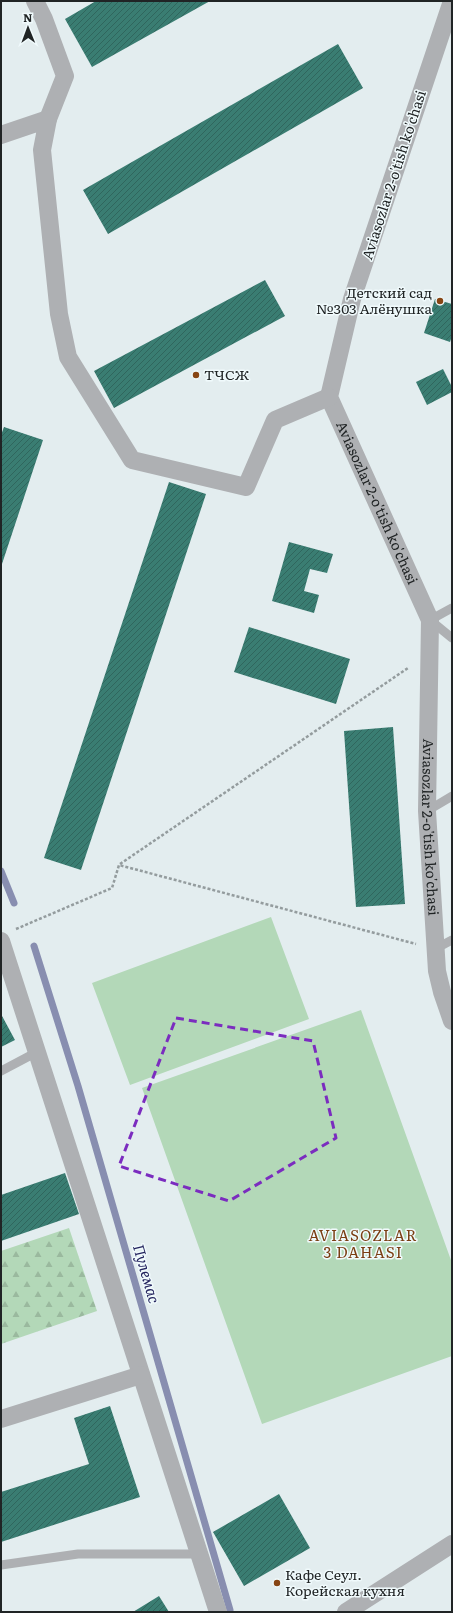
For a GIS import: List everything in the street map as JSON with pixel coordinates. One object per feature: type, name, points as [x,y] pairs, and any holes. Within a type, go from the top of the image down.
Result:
[{"type":"street","points":[[35,1],[44,19],[65,76],[48,119],[42,150],[59,314],[68,357],[132,460],[246,487],[275,420],[329,397]]},
{"type":"street","name":"Aviasozlar 2-o'tish ko'chasi","points":[[452,1],[352,299],[329,397],[430,620],[427,811],[437,971],[442,992],[452,1020]]},
{"type":"street","points":[[1,135],[48,119]]},
{"type":"street","points":[[8,935],[37,1052],[218,1612]]},
{"type":"street","points":[[1,1419],[141,1375]]},
{"type":"street","points":[[346,1612],[452,1544]]},
{"type":"lane","points":[[452,608],[430,620],[452,638]]},
{"type":"lane","points":[[427,811],[452,796]]},
{"type":"lane","points":[[436,949],[452,940]]},
{"type":"lane","points":[[1,1071],[37,1052]]},
{"type":"lane","points":[[1,1565],[78,1554],[199,1554]]},
{"type":"path","points":[[8,935],[112,888],[119,865],[430,653]]},
{"type":"path","points":[[119,865],[436,949]]},
{"type":"highlighted area","points":[[176,1018],[313,1041],[336,1138],[229,1201],[119,1166]]},
{"type":"green space","points":[[271,917],[309,1019],[130,1085],[92,983]]},
{"type":"green space","points":[[361,1010],[452,1263],[452,1356],[262,1424],[142,1088]]},
{"type":"green space","points":[[69,1228],[97,1311],[1,1344],[1,1251]]},
{"type":"building","points":[[96,1],[210,1],[92,67],[65,19]]},
{"type":"building","points":[[338,44],[363,88],[108,234],[83,190]]},
{"type":"building","points":[[265,280],[285,316],[114,408],[94,371]]},
{"type":"building","points":[[435,299],[452,304],[452,336],[450,342],[424,333]]},
{"type":"building","points":[[443,369],[452,387],[452,392],[427,405],[416,382]]},
{"type":"building","points":[[4,427],[43,440],[1,567],[1,435]]},
{"type":"building","points":[[169,482],[206,494],[81,870],[44,858]]},
{"type":"building","points":[[289,542],[333,554],[327,573],[310,569],[304,591],[319,595],[314,613],[272,601]]},
{"type":"building","points":[[249,627],[350,659],[336,704],[234,672]]},
{"type":"building","points":[[393,727],[405,904],[356,907],[344,731]]},
{"type":"building","points":[[1,1014],[15,1040],[1,1047]]},
{"type":"building","points":[[65,1173],[79,1214],[1,1241],[1,1195]]},
{"type":"building","points":[[110,1406],[140,1497],[1,1542],[1,1492],[89,1464],[74,1418]]},
{"type":"building","points":[[279,1494],[310,1548],[244,1586],[213,1532]]},
{"type":"building","points":[[159,1596],[169,1612],[133,1612]]},
{"type":"waterway","name":"Пулемас","points":[[1,871],[14,903]]},
{"type":"waterway","name":"Пулемас","points":[[34,946],[78,1086],[230,1610]]},
{"type":"place","name":"Детский сад №303 Алёнушка","points":[[440,301]]},
{"type":"place","name":"ТЧСЖ","points":[[196,375]]},
{"type":"place","name":"Кафе Сеул. Корейская кухня","points":[[277,1583]]},
{"type":"district","name":"AVIASOZLAR 3 DAHASI","points":[[363,1244]]}]
